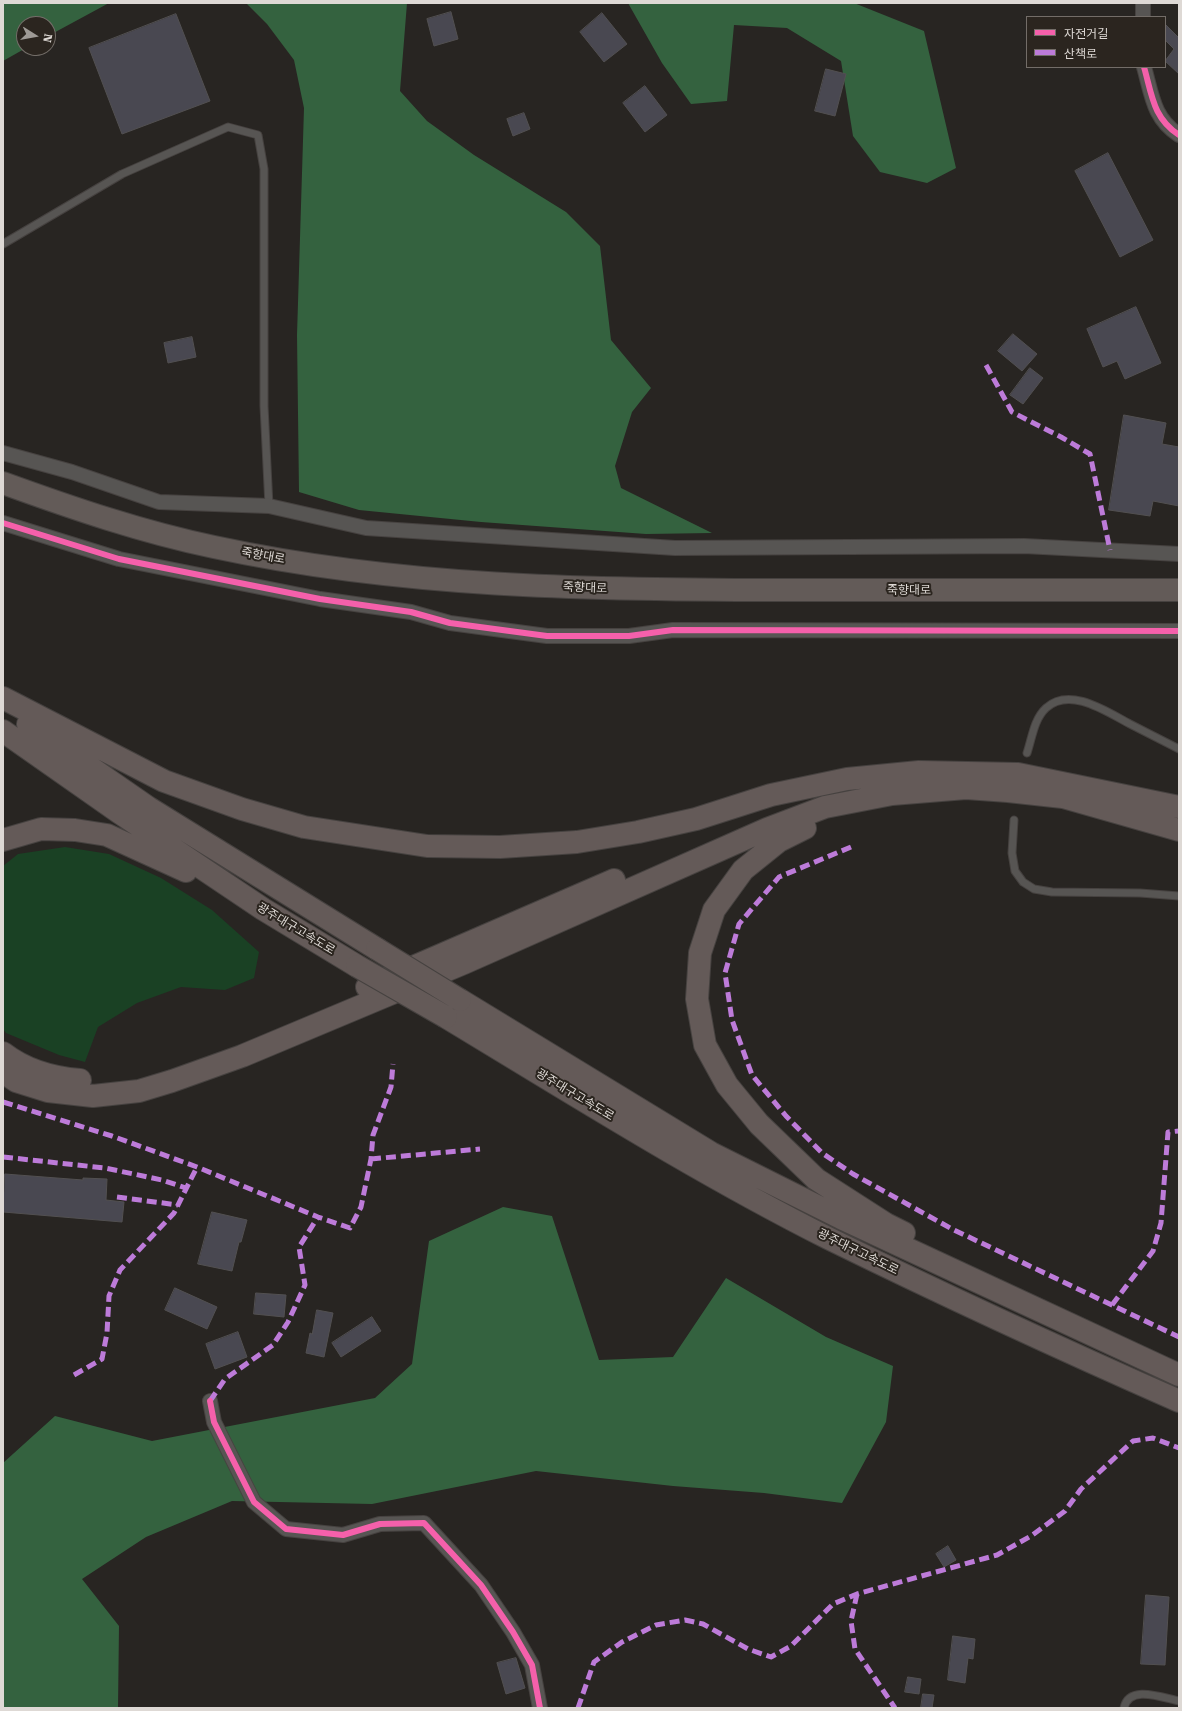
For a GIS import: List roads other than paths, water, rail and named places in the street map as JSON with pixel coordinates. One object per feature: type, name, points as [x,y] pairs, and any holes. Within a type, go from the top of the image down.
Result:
[{"type":"highway","points":[[3,698],[164,781],[242,809],[304,827],[427,846],[500,847],[577,842],[638,832],[696,819],[771,795],[847,779],[890,785],[966,788],[1055,796],[1124,813],[1179,830]]},
{"type":"highway","name":"광주대구고속도로","points":[[3,707],[149,808],[710,1153],[841,1218],[1051,1317],[1179,1375]]},
{"type":"highway","name":"광주대구고속도로","points":[[3,732],[120,814],[263,909],[694,1166],[827,1238],[1063,1349],[1179,1401]]},
{"type":"highway","points":[[1051,1317],[983,1272],[886,1224],[816,1180],[759,1124],[732,1090],[706,1045],[697,999],[700,953],[714,910],[743,870],[786,838],[890,785],[919,772],[1018,774],[1179,808]]},
{"type":"highway","points":[[3,1053],[15,1063],[57,1078],[97,1082],[134,1079],[177,1067],[240,1043],[762,817],[890,785]]},
{"type":"highway","points":[[3,1072],[16,1081],[48,1091],[93,1096],[139,1091],[166,1083],[242,1056],[450,969],[767,829],[890,785]]},
{"type":"highway","points":[[3,840],[41,829],[76,830],[107,835],[143,850],[263,909]]},
{"type":"main road","name":"죽향대로","points":[[3,483],[111,521],[214,547],[401,577],[508,585],[638,590],[1179,590]]},
{"type":"street","points":[[1142,16],[1143,3]]},
{"type":"street","points":[[1144,68],[1156,112],[1164,122],[1179,135]]},
{"type":"street","points":[[3,453],[72,472],[159,502],[270,506],[366,528],[675,548],[1024,546],[1179,554]]},
{"type":"street","points":[[3,524],[119,559],[320,599],[411,612],[450,624],[547,636],[629,636],[673,630],[1179,632]]},
{"type":"street","points":[[210,1401],[214,1422],[254,1502],[286,1529],[343,1535],[380,1524],[424,1523],[481,1585],[513,1632],[532,1665],[540,1708]]},
{"type":"lane","points":[[3,244],[122,174],[228,127],[258,135],[264,169],[264,406],[270,506]]},
{"type":"lane","points":[[1028,753],[1038,717],[1046,708],[1056,701],[1070,700],[1098,706],[1179,749]]},
{"type":"lane","points":[[1014,820],[1012,853],[1015,871],[1023,882],[1034,889],[1052,892],[1140,893],[1179,896]]},
{"type":"lane","points":[[1124,1708],[1125,1703],[1131,1696],[1139,1694],[1179,1701]]}]
